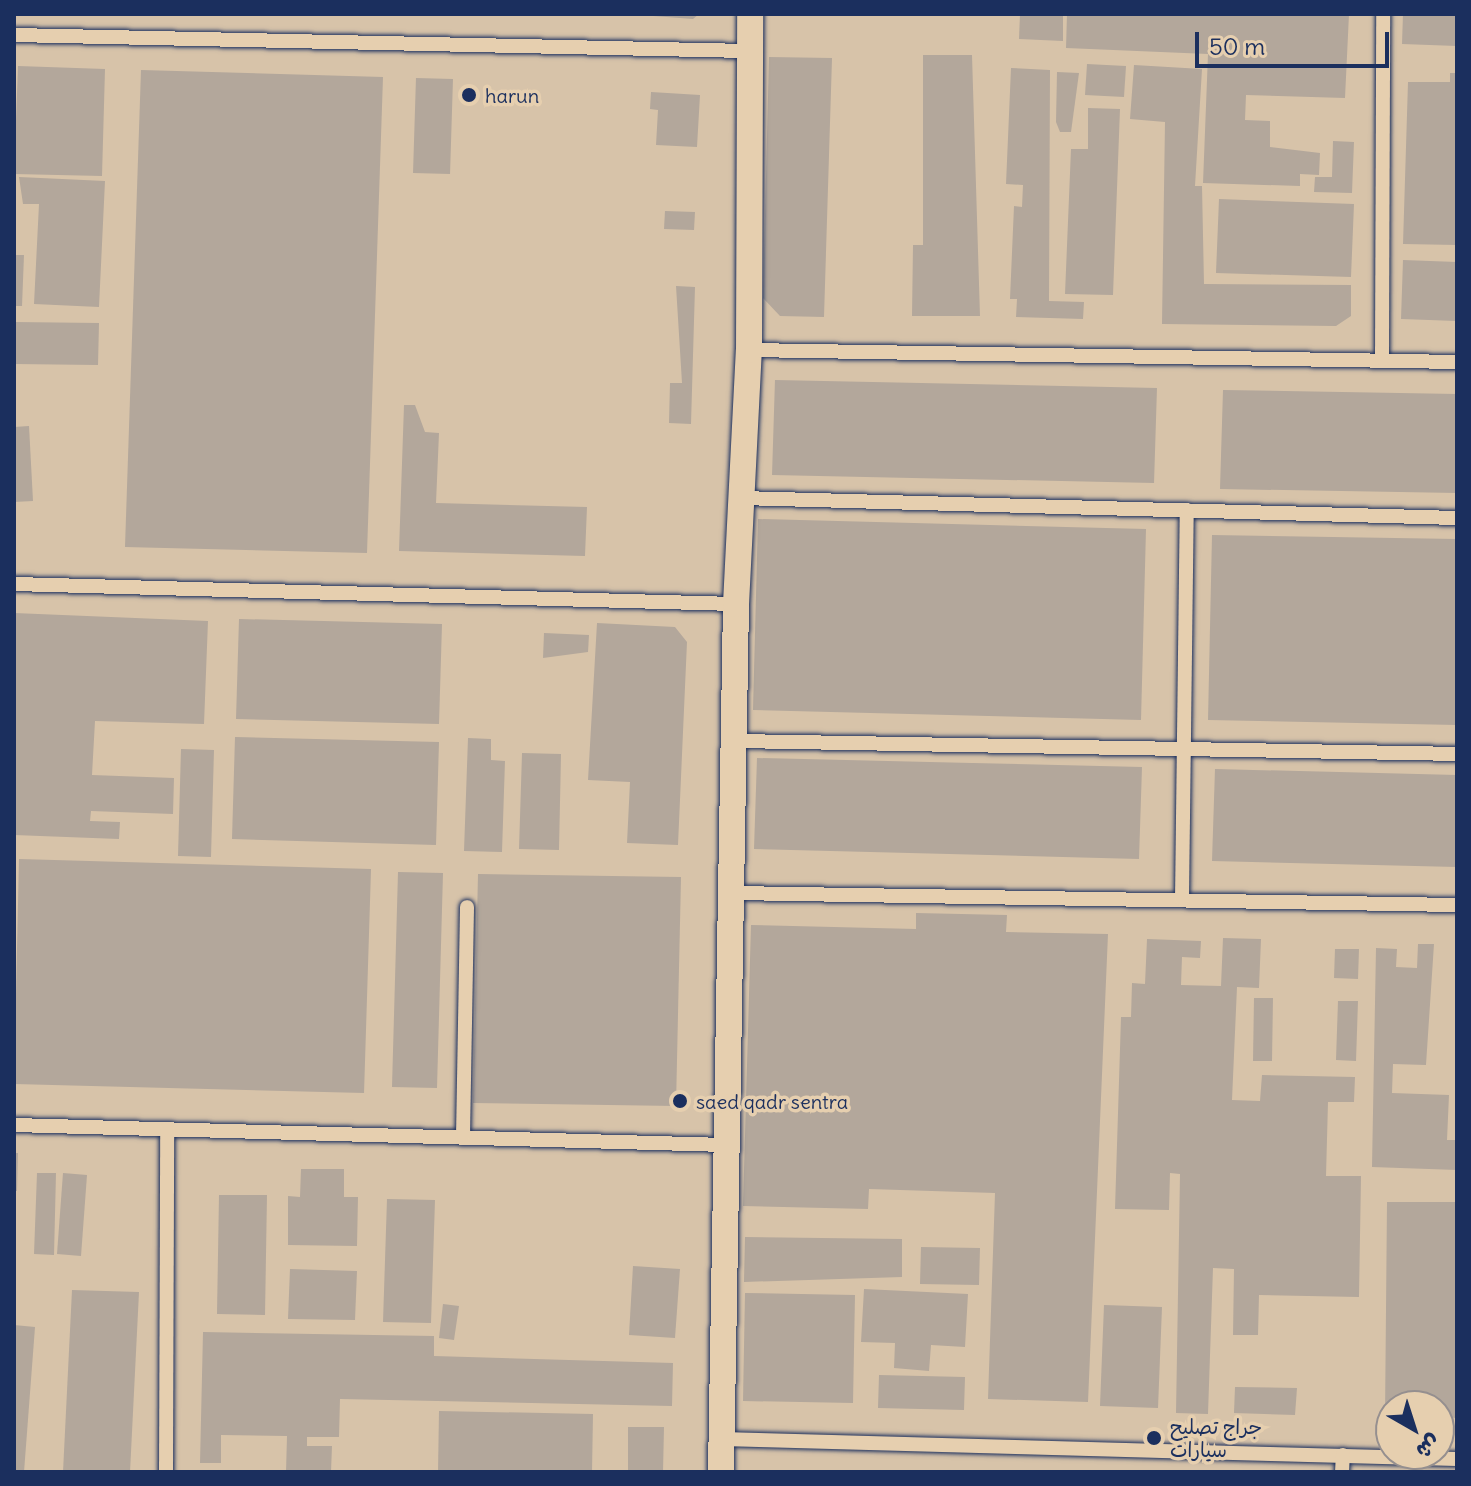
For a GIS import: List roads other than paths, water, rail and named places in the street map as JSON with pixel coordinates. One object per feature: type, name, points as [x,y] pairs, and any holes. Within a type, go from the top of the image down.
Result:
[{"type":"street","points":[[721,1472],[725,1145],[737,741],[736,604],[749,350],[750,14]]},
{"type":"lane","points":[[1382,359],[1383,14]]},
{"type":"lane","points":[[14,35],[750,51]]},
{"type":"lane","points":[[749,350],[1457,362]]},
{"type":"lane","points":[[741,498],[1457,518]]},
{"type":"lane","points":[[1182,899],[1187,510]]},
{"type":"lane","points":[[14,584],[736,604]]},
{"type":"lane","points":[[737,741],[1457,754]]},
{"type":"lane","points":[[733,893],[1457,905]]},
{"type":"lane","points":[[463,1137],[467,907]]},
{"type":"lane","points":[[14,1125],[725,1145]]},
{"type":"lane","points":[[166,1472],[167,1129]]},
{"type":"lane","points":[[722,1439],[1457,1459]]},
{"type":"lane","points":[[1342,1472],[1343,1455]]},
{"type":"place","name":"harun","points":[[469,95]]},
{"type":"place","name":"saed qadr sentra","points":[[680,1101]]},
{"type":"place","name":"جراج تصليح سيارات","points":[[1154,1438]]}]
